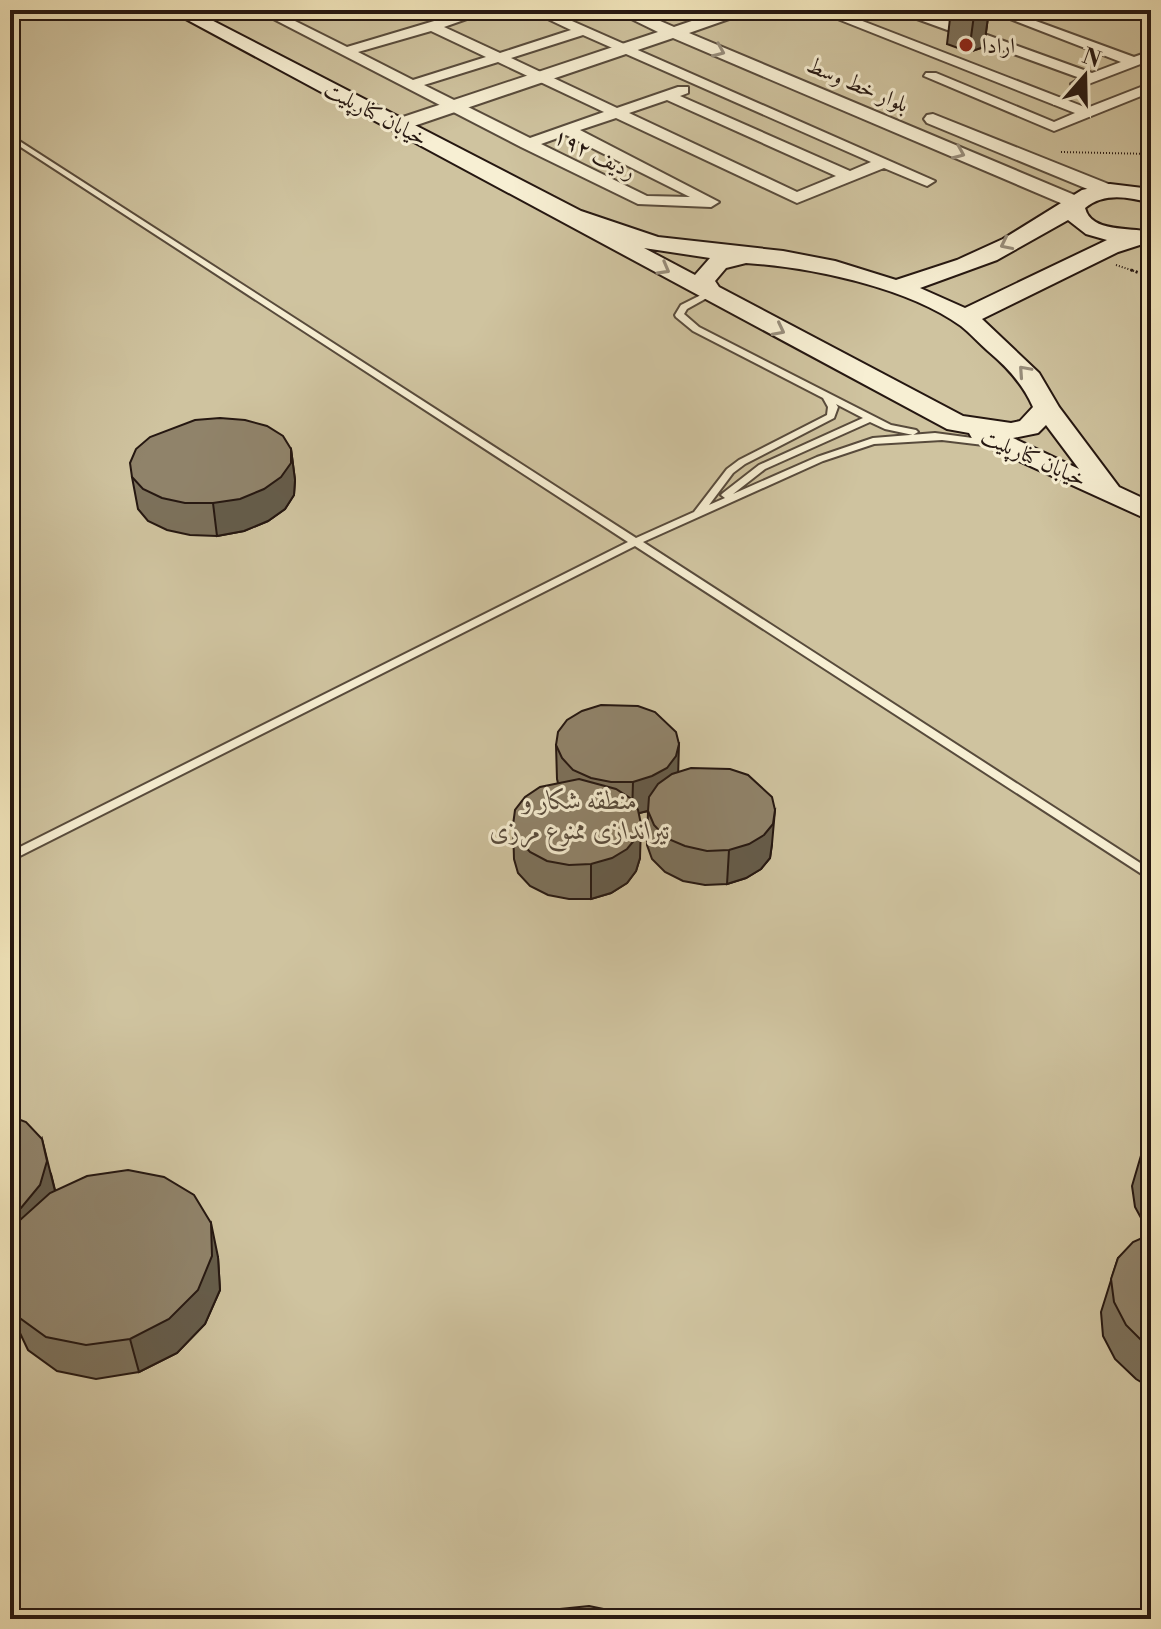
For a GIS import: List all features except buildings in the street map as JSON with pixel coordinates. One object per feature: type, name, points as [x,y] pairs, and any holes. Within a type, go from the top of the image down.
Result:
[{"type":"main road","name":"خیابان کنارپلیت","points":[[178,10],[573,216],[655,244],[774,256],[814,264],[896,287],[965,318],[1016,361],[1038,386],[1047,408],[1074,448],[1111,493]]},
{"type":"main road","points":[[896,287],[937,277],[1054,221],[1095,193],[1151,182]]},
{"type":"main road","points":[[1117,191],[1151,196]]},
{"type":"main road","points":[[1075,204],[1078,219],[1097,231],[1148,237]]},
{"type":"main road","name":"خیابان کنارپلیت","points":[[573,216],[585,226],[949,430],[1005,444],[1151,513]]},
{"type":"main road","points":[[965,318],[1092,256],[1148,237]]},
{"type":"main road","points":[[710,294],[703,280],[704,274],[718,261],[739,254]]},
{"type":"main road","points":[[949,430],[1011,431],[1029,427],[1047,408]]},
{"type":"street","name":"ردیف ۱۹۲","points":[[263,10],[644,201],[711,202],[567,130]]},
{"type":"street","points":[[345,52],[485,10]]},
{"type":"street","points":[[536,10],[927,181]]},
{"type":"street","name":"بلوار خط وسط","points":[[621,10],[1075,204]]},
{"type":"street","name":"بلوار خط وسط","points":[[665,10],[782,58]]},
{"type":"street","points":[[398,125],[740,10]]},
{"type":"street","points":[[994,10],[1134,62]]},
{"type":"street","points":[[831,11],[1087,113]]},
{"type":"street","points":[[896,17],[914,11],[1092,78]]},
{"type":"street","points":[[867,27],[882,22]]},
{"type":"street","points":[[432,26],[797,198],[884,162]]},
{"type":"street","points":[[410,85],[583,31]]},
{"type":"street","points":[[1046,97],[1151,55]]},
{"type":"street","points":[[931,76],[1054,127],[1151,87]]},
{"type":"street","points":[[526,144],[704,82]]},
{"type":"street","points":[[667,95],[849,176]]},
{"type":"street","name":"بلوار خط وسط","points":[[921,115],[1117,191]]},
{"type":"lane","points":[[10,137],[1151,876]]},
{"type":"lane","points":[[710,294],[684,307],[679,315],[696,329],[888,427],[949,430]]},
{"type":"lane","points":[[696,515],[736,466],[831,416],[833,407],[827,396]]},
{"type":"lane","points":[[696,515],[762,467],[871,418]]},
{"type":"lane","points":[[10,857],[635,542],[855,445],[949,430]]},
{"type":"path","points":[[1018,154],[1151,154]]},
{"type":"path","points":[[1092,256],[1151,277]]},
{"type":"green space","name":"منطقه شکار و تیراندازی ممنوع مرزی","points":[[10,10],[1151,10],[1151,1619],[10,1619]]},
{"type":"place","name":"ارادا","points":[[966,45]]}]
